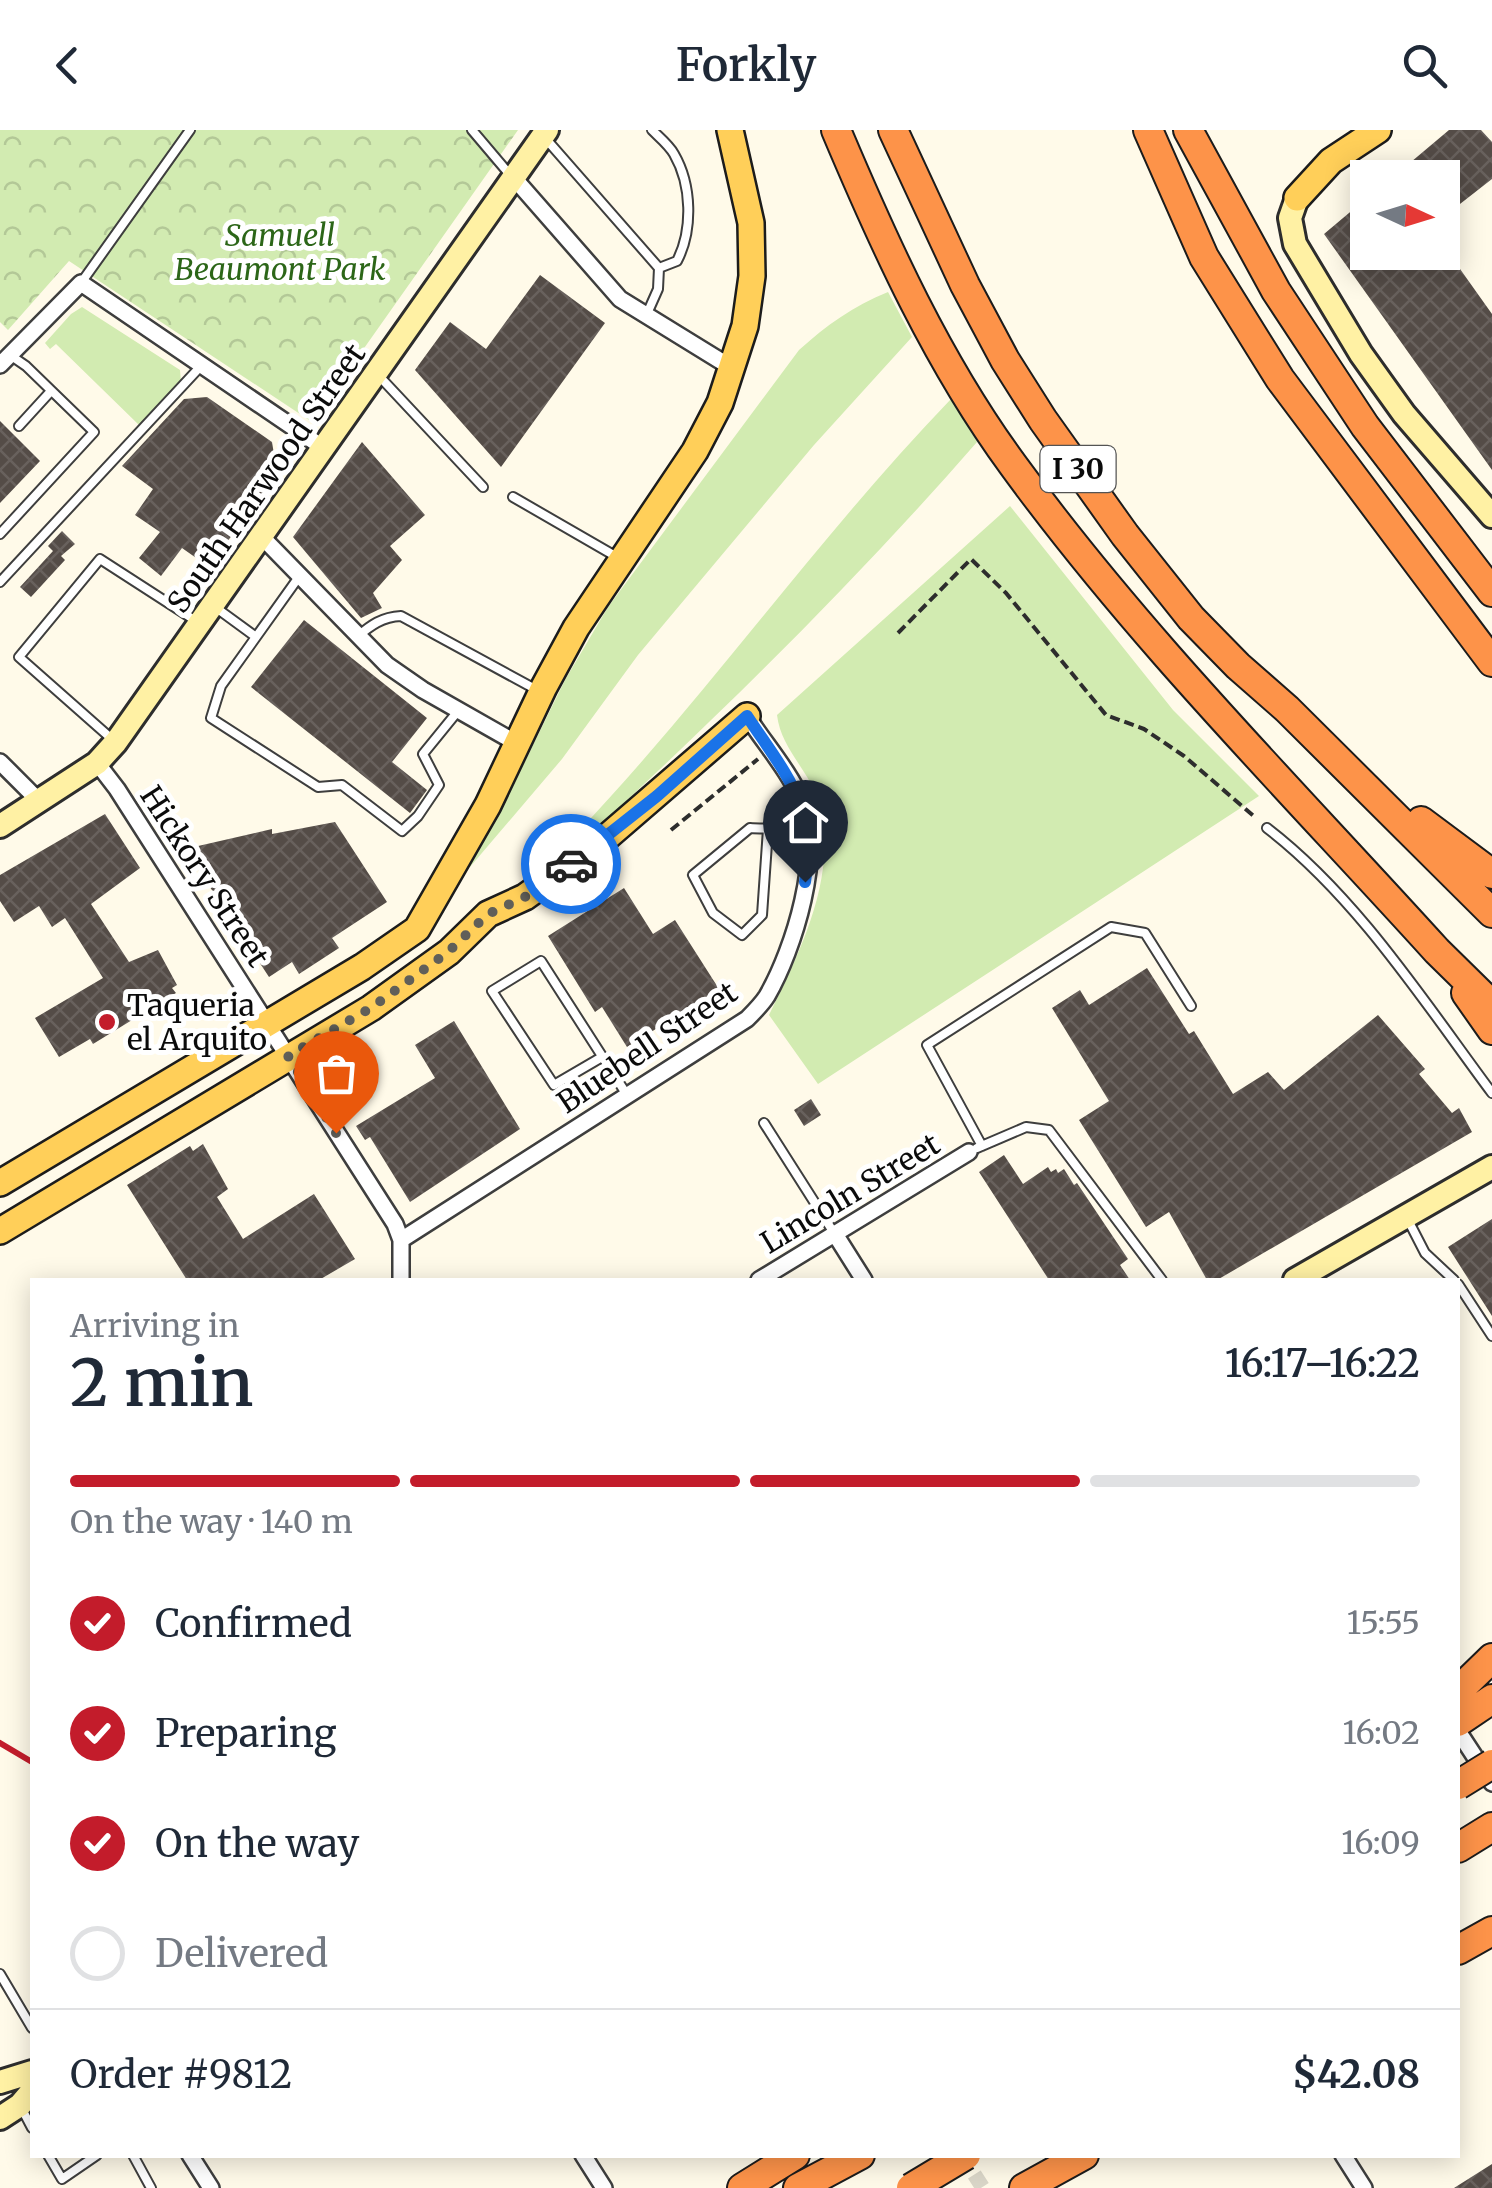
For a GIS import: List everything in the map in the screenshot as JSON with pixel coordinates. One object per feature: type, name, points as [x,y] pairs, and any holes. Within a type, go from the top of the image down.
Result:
[{"type":"highway","points":[[836,130],[876,226],[948,362],[1012,464],[1119,600],[1437,951],[1492,1005]]},
{"type":"highway","name":"I 30","points":[[893,130],[965,286],[1005,360],[1125,535],[1191,618],[1492,912]]},
{"type":"highway","points":[[1148,130],[1204,257],[1280,379],[1492,662]]},
{"type":"highway","points":[[1188,130],[1276,292],[1364,426],[1492,592]]},
{"type":"highway","points":[[1336,756],[1492,874]]},
{"type":"highway","points":[[1437,951],[1492,1030]]},
{"type":"highway","points":[[1460,1689],[1492,1658]]},
{"type":"highway","points":[[1460,1721],[1492,1699]]},
{"type":"highway","points":[[1460,1784],[1492,1764]]},
{"type":"highway","points":[[1460,1847],[1492,1827]]},
{"type":"highway","points":[[1460,1949],[1492,1931]]},
{"type":"highway","points":[[742,2188],[790,2158]]},
{"type":"highway","points":[[798,2188],[854,2158]]},
{"type":"highway","points":[[910,2188],[961,2158]]},
{"type":"highway","points":[[1024,2188],[1079,2158]]},
{"type":"main road","points":[[1,1181],[362,967],[417,929],[576,628],[696,452],[720,403],[745,326],[752,276],[751,223],[730,130]]},
{"type":"main road","points":[[1378,130],[1331,162],[1297,198],[1290,218],[1295,244],[1360,354],[1404,414],[1492,516]]},
{"type":"main road","name":"South Harwood Street","points":[[0,826],[97,763],[116,742],[545,133]]},
{"type":"main road","points":[[0,1231],[371,1008],[448,952],[488,914],[525,897],[600,843],[747,716]]},
{"type":"main road","points":[[1301,1278],[1327,1267],[1492,1167]]},
{"type":"main road","points":[[0,2082],[30,2073]]},
{"type":"street","points":[[514,178],[605,285],[646,316],[732,368]]},
{"type":"street","points":[[3,356],[80,283],[325,450]]},
{"type":"street","points":[[262,536],[387,665],[518,744]]},
{"type":"street","name":"Bluebell Street","points":[[401,1240],[747,1019],[766,998],[787,951],[801,902],[808,862],[808,831],[802,803],[747,716]]},
{"type":"street","points":[[0,762],[40,802]]},
{"type":"street","name":"Hickory Street","points":[[97,763],[395,1224],[401,1240],[401,1278]]},
{"type":"street","name":"Lincoln Street","points":[[763,1278],[975,1149]]},
{"type":"street","points":[[835,1234],[863,1278]]},
{"type":"street","points":[[1460,1734],[1492,1783]]},
{"type":"street","points":[[192,2158],[211,2188]]},
{"type":"street","points":[[585,2158],[604,2188]]},
{"type":"street","points":[[1345,2158],[1364,2188]]},
{"type":"lane","points":[[80,283],[190,130]]},
{"type":"lane","points":[[472,130],[514,178]]},
{"type":"lane","points":[[652,130],[674,154],[686,192],[689,224],[677,262],[659,268]]},
{"type":"lane","points":[[545,133],[659,268],[658,289],[646,316]]},
{"type":"lane","points":[[0,534],[94,432],[51,391],[3,356]]},
{"type":"lane","points":[[0,582],[200,366]]},
{"type":"lane","points":[[376,374],[483,487]]},
{"type":"lane","points":[[20,426],[51,391]]},
{"type":"lane","points":[[513,497],[620,559]]},
{"type":"lane","points":[[116,742],[19,657],[100,559],[256,636]]},
{"type":"lane","points":[[300,574],[221,686],[211,718],[318,787],[342,785],[402,831],[418,816],[439,785],[423,754],[458,711]]},
{"type":"lane","points":[[358,637],[373,623],[401,616],[541,692]]},
{"type":"lane","points":[[768,828],[762,915],[742,935],[714,913],[693,874],[750,828],[768,828],[808,831]]},
{"type":"lane","points":[[1268,828],[1298,851],[1350,908],[1492,1093]]},
{"type":"lane","points":[[1160,1278],[1049,1130],[1026,1127],[975,1149],[927,1045],[1111,928],[1145,934],[1192,1006]]},
{"type":"lane","points":[[602,1057],[554,1085],[492,990],[542,962],[627,1095]]},
{"type":"lane","points":[[764,1123],[835,1234]]},
{"type":"lane","points":[[1406,1216],[1425,1253],[1452,1278]]},
{"type":"lane","points":[[1460,1288],[1492,1336]]},
{"type":"lane","points":[[0,1974],[30,2025]]},
{"type":"lane","points":[[50,2158],[62,2179],[93,2158]]},
{"type":"lane","points":[[135,2158],[151,2188]]},
{"type":"path","points":[[898,633],[971,559],[1006,592],[1106,715],[1144,729],[1184,756],[1268,828]]},
{"type":"path","points":[[671,830],[770,750]]},
{"type":"green space","name":"Samuell Beaumont Park","points":[[0,130],[518,130],[312,422],[69,261],[8,330],[0,322]]},
{"type":"green space","points":[[888,292],[912,337],[814,445],[638,655],[562,759],[470,867],[465,865],[505,802],[565,680],[608,607],[799,350],[841,317]]},
{"type":"green space","points":[[82,307],[180,370],[181,382],[140,426],[56,344],[50,349],[45,343]]},
{"type":"green space","points":[[951,399],[977,442],[884,545],[737,695],[585,839],[576,834],[672,727],[855,506]]},
{"type":"green space","points":[[1010,506],[1173,710],[1259,796],[818,1084],[769,1015],[803,941],[824,860],[820,806],[784,739],[777,715]]},
{"type":"building","points":[[1449,130],[1481,130],[1492,142],[1492,179],[1460,204],[1460,160],[1413,160]]},
{"type":"building","points":[[1350,212],[1350,270],[1460,269],[1492,314],[1492,470],[1324,234]]},
{"type":"building","points":[[540,275],[605,323],[501,467],[415,370],[450,322],[486,349]]},
{"type":"building","points":[[207,397],[272,442],[277,473],[209,567],[182,548],[161,576],[139,558],[160,532],[135,515],[153,489],[122,466],[184,399]]},
{"type":"building","points":[[0,421],[40,461],[0,503]]},
{"type":"building","points":[[362,442],[425,515],[390,546],[402,560],[373,593],[382,608],[361,618],[293,537]]},
{"type":"building","points":[[62,531],[75,544],[61,556],[65,560],[31,597],[20,587],[53,551],[48,546]]},
{"type":"building","points":[[304,620],[427,718],[392,762],[427,790],[410,813],[251,687]]},
{"type":"building","points":[[105,814],[140,868],[91,904],[129,962],[158,950],[177,985],[172,988],[176,993],[93,1044],[90,1039],[59,1057],[35,1018],[103,978],[65,918],[52,927],[39,906],[14,922],[0,901],[0,875]]},
{"type":"building","points":[[335,822],[387,902],[332,938],[339,948],[299,974],[292,962],[269,977],[185,849],[272,829],[272,834]]},
{"type":"building","points":[[624,888],[653,934],[675,920],[719,989],[694,1012],[691,1007],[627,1047],[602,1007],[595,1012],[548,936]]},
{"type":"building","points":[[1147,968],[1189,1034],[1194,1031],[1233,1094],[1268,1072],[1284,1090],[1378,1015],[1425,1069],[1419,1074],[1452,1113],[1459,1108],[1472,1132],[1220,1278],[1206,1278],[1169,1212],[1146,1227],[1079,1120],[1109,1101],[1052,1008],[1080,990],[1089,1005]]},
{"type":"building","points":[[454,1021],[520,1129],[410,1202],[370,1137],[365,1140],[356,1126],[435,1078],[415,1045]]},
{"type":"building","points":[[811,1099],[821,1115],[804,1126],[794,1110]]},
{"type":"building","points":[[203,1144],[228,1189],[217,1197],[243,1239],[314,1194],[355,1259],[322,1278],[186,1278],[127,1185],[190,1146],[193,1151]]},
{"type":"building","points":[[1004,1155],[1023,1184],[1048,1167],[1058,1173],[1064,1169],[1128,1259],[1120,1265],[1129,1278],[1048,1278],[979,1172]]},
{"type":"building","points":[[1492,1219],[1492,1316],[1448,1247]]},
{"type":"building","points":[[1492,2164],[1492,2188],[1454,2188]]},
{"type":"tunnel","points":[[964,2158],[983,2188]]},
{"type":"railway","points":[[0,1743],[30,1761]]},
{"type":"way so far","points":[[336,1133],[288,1056],[371,1008],[448,952],[488,914],[525,897],[571,864]]},
{"type":"place","name":"Taqueria el Arquito","points":[[107,1022]]},
{"type":"route","points":[[571,864],[657,796],[747,716],[802,803],[808,831],[805,882]]}]
